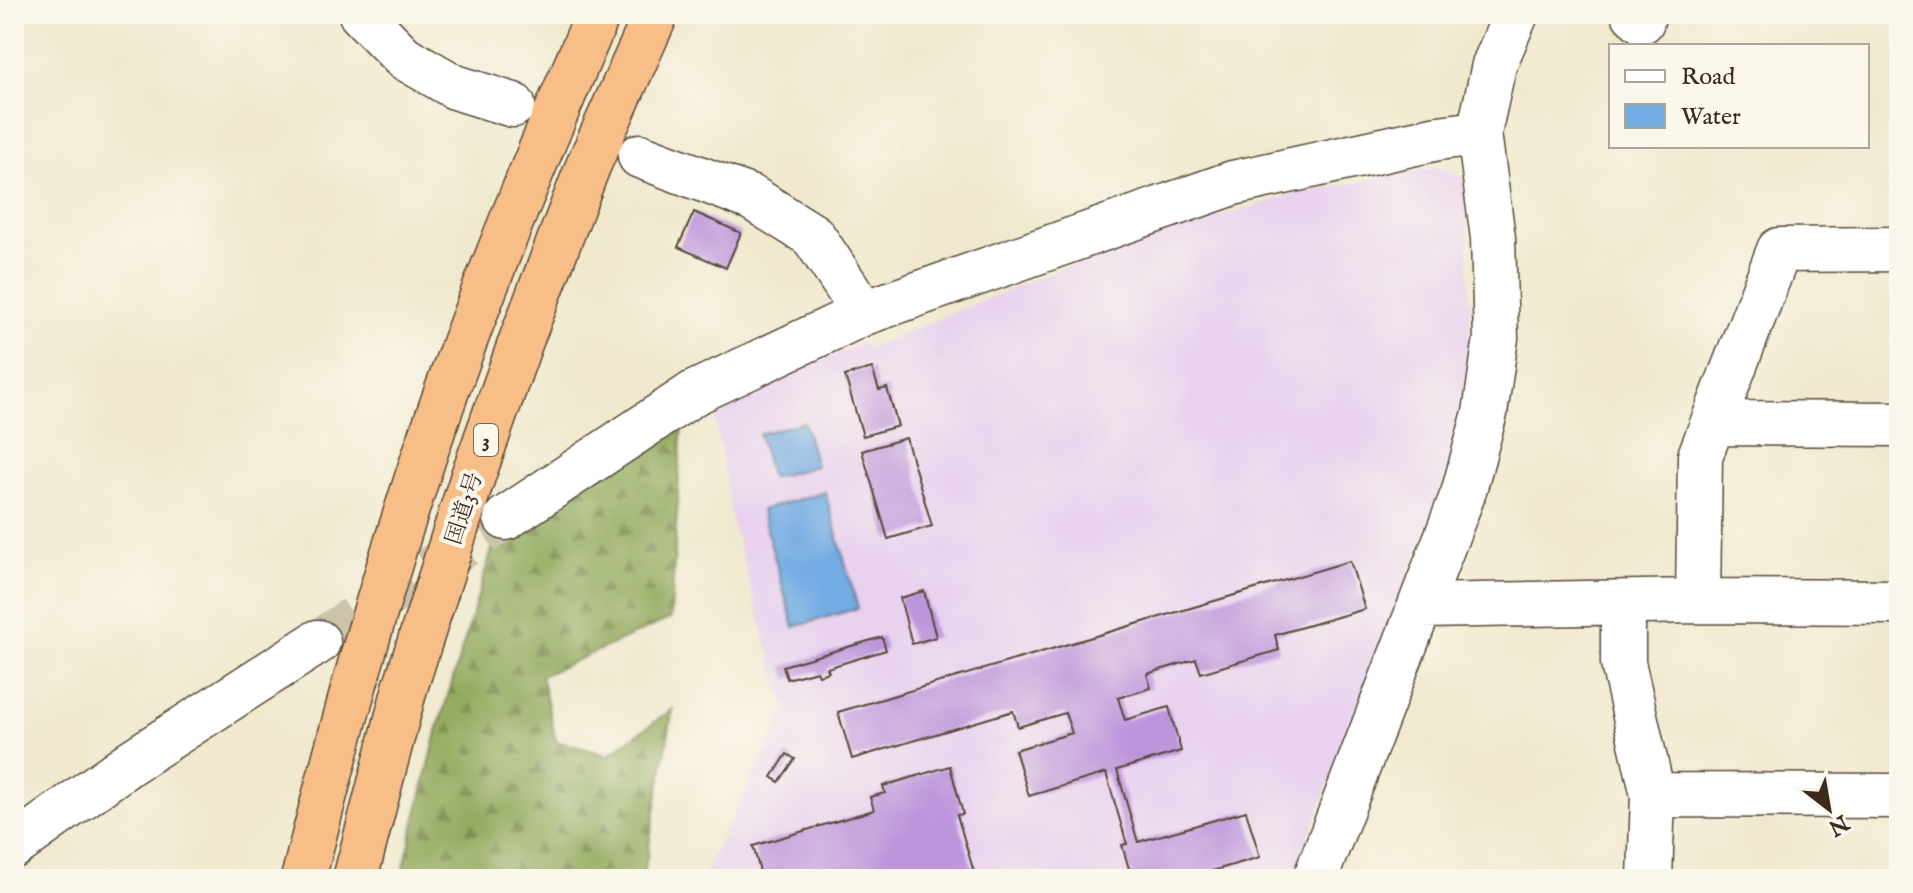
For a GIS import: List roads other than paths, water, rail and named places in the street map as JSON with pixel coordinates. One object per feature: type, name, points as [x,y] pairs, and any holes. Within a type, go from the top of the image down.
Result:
[{"type":"highway","points":[[303,879],[345,716],[408,504],[520,200],[598,14]]},
{"type":"highway","name":"国道3号","points":[[355,879],[405,688],[473,476],[588,166],[656,14]]},
{"type":"street","points":[[361,14],[403,57],[455,87],[513,105]]},
{"type":"street","points":[[1315,879],[1463,494],[1485,413],[1496,338],[1493,238],[1479,133],[1494,65],[1516,14]]},
{"type":"street","points":[[506,518],[694,393],[864,313],[1233,183],[1438,138],[1479,133]]},
{"type":"street","points":[[640,156],[752,198],[813,236],[864,313]]},
{"type":"street","points":[[1698,601],[1700,456],[1779,250],[1899,249]]},
{"type":"street","points":[[1714,423],[1899,424]]},
{"type":"street","points":[[1422,606],[1698,601],[1899,602]]},
{"type":"street","points":[[1623,604],[1623,663],[1653,795],[1650,879]]},
{"type":"street","points":[[14,846],[131,762],[318,642]]},
{"type":"street","points":[[1653,795],[1899,796]]},
{"type":"water","points":[[804,422],[816,466],[771,478],[759,434]]},
{"type":"water","points":[[825,492],[858,608],[794,627],[761,510]]},
{"type":"tunnel","points":[[318,642],[506,518]]}]
